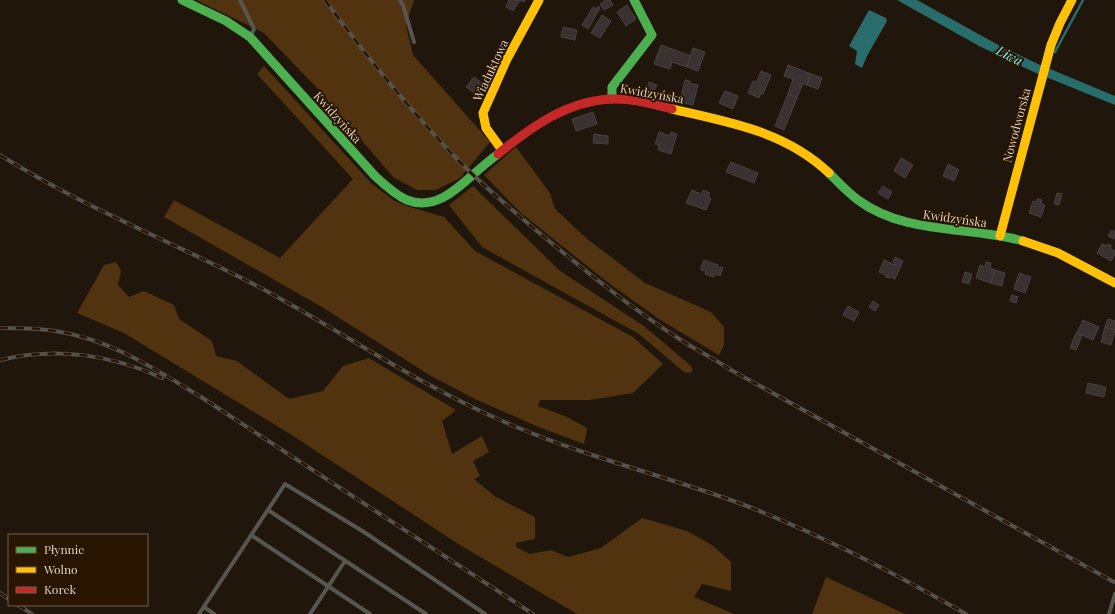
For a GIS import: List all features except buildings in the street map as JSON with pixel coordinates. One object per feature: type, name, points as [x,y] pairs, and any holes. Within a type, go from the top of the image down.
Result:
[{"type":"street","name":"Kwidzyńska","points":[[182,0],[226,21],[250,36],[375,176],[394,194],[406,199],[417,202],[431,202],[439,200],[453,192],[502,150],[543,121],[568,109],[588,102],[625,99],[733,121],[756,129],[792,145],[814,159],[858,199],[881,213],[922,226],[1022,240],[1064,256],[1115,283]]},
{"type":"street","name":"Wiaduktowa","points":[[502,150],[486,128],[483,113],[507,59],[539,0]]},
{"type":"street","points":[[612,99],[612,86],[652,35],[634,0]]},
{"type":"street","name":"Nowodworska","points":[[1000,236],[1051,45],[1060,22],[1072,0]]},
{"type":"lane","points":[[240,0],[254,29],[250,36]]},
{"type":"lane","points":[[400,0],[403,5],[414,42]]},
{"type":"lane","points":[[199,614],[284,484],[364,532],[485,614]]},
{"type":"lane","points":[[268,510],[425,614]]},
{"type":"lane","points":[[251,536],[370,614]]},
{"type":"lane","points":[[310,614],[345,561]]},
{"type":"lane","points":[[1108,614],[1115,594]]},
{"type":"lane","points":[[204,607],[214,614]]},
{"type":"shaded area","points":[[196,0],[414,0],[406,25],[413,55],[490,142],[460,178],[436,190],[417,190],[393,177],[316,87],[264,33]]},
{"type":"shaded area","points":[[264,66],[372,184],[395,201],[444,217],[475,251],[633,337],[663,364],[633,393],[590,400],[540,400],[538,406],[565,416],[587,428],[584,444],[536,426],[473,398],[431,376],[322,307],[164,217],[174,200],[280,258],[353,179],[257,74]]},
{"type":"shaded area","points":[[516,147],[550,193],[555,209],[586,238],[645,283],[711,312],[724,327],[724,345],[719,355],[659,319],[606,281],[521,213],[484,175]]},
{"type":"shaded area","points":[[473,186],[560,271],[644,326],[690,365],[693,370],[690,373],[684,372],[639,334],[482,247],[449,205]]},
{"type":"shaded area","points":[[116,262],[121,270],[118,285],[129,297],[144,291],[174,305],[179,319],[212,341],[216,356],[237,361],[289,399],[323,391],[343,366],[369,358],[456,410],[442,421],[452,454],[482,436],[489,452],[473,461],[480,476],[474,479],[496,497],[535,517],[535,539],[516,543],[516,547],[530,554],[551,550],[568,557],[601,548],[642,518],[687,531],[712,545],[731,562],[731,591],[702,584],[694,597],[734,614],[577,614],[460,545],[287,432],[124,333],[77,313],[104,265]]},
{"type":"shaded area","points":[[826,577],[905,614],[812,614]]},
{"type":"water","name":"Liwa","points":[[897,0],[917,0],[1002,47],[1038,64],[1115,96],[1115,105],[1036,73],[979,46]]},
{"type":"water","points":[[869,10],[886,18],[887,21],[867,56],[862,68],[855,64],[857,51],[849,46]]},
{"type":"waterway","points":[[1055,52],[1083,0]]},
{"type":"railway","points":[[325,0],[356,42],[389,82],[467,170],[537,231],[590,275],[627,303],[684,342],[731,370],[1114,582]]},
{"type":"railway","points":[[0,155],[31,174],[95,208],[259,287],[416,378],[481,411],[542,437],[598,457],[711,493],[797,527],[854,554],[966,614]]},
{"type":"railway","points":[[0,328],[41,329],[75,335],[95,341],[131,356],[201,397],[533,614]]},
{"type":"railway","points":[[0,360],[41,354],[82,355],[123,363],[162,378]]},
{"type":"railway","points":[[0,593],[8,598]]},
{"type":"railway","points":[[20,606],[32,614]]},
{"type":"traffic: fast","points":[[182,0],[226,21],[250,37],[375,176],[390,190],[407,200],[417,203],[427,203],[445,196],[461,185],[498,154]]},
{"type":"traffic: fast","points":[[612,99],[612,87],[652,35],[634,0]]},
{"type":"traffic: fast","points":[[829,173],[858,200],[876,211],[896,219],[938,228],[1002,236],[1023,241]]},
{"type":"traffic: slow","points":[[502,150],[486,128],[483,113],[507,59],[539,0]]},
{"type":"traffic: slow","points":[[1000,236],[1051,45],[1072,0]]},
{"type":"traffic: slow","points":[[672,109],[735,124],[775,138],[794,147],[829,173]]},
{"type":"traffic: slow","points":[[1023,241],[1058,253],[1115,283]]},
{"type":"traffic: jam","points":[[498,154],[523,134],[550,117],[579,105],[595,101],[627,99],[672,109]]}]
